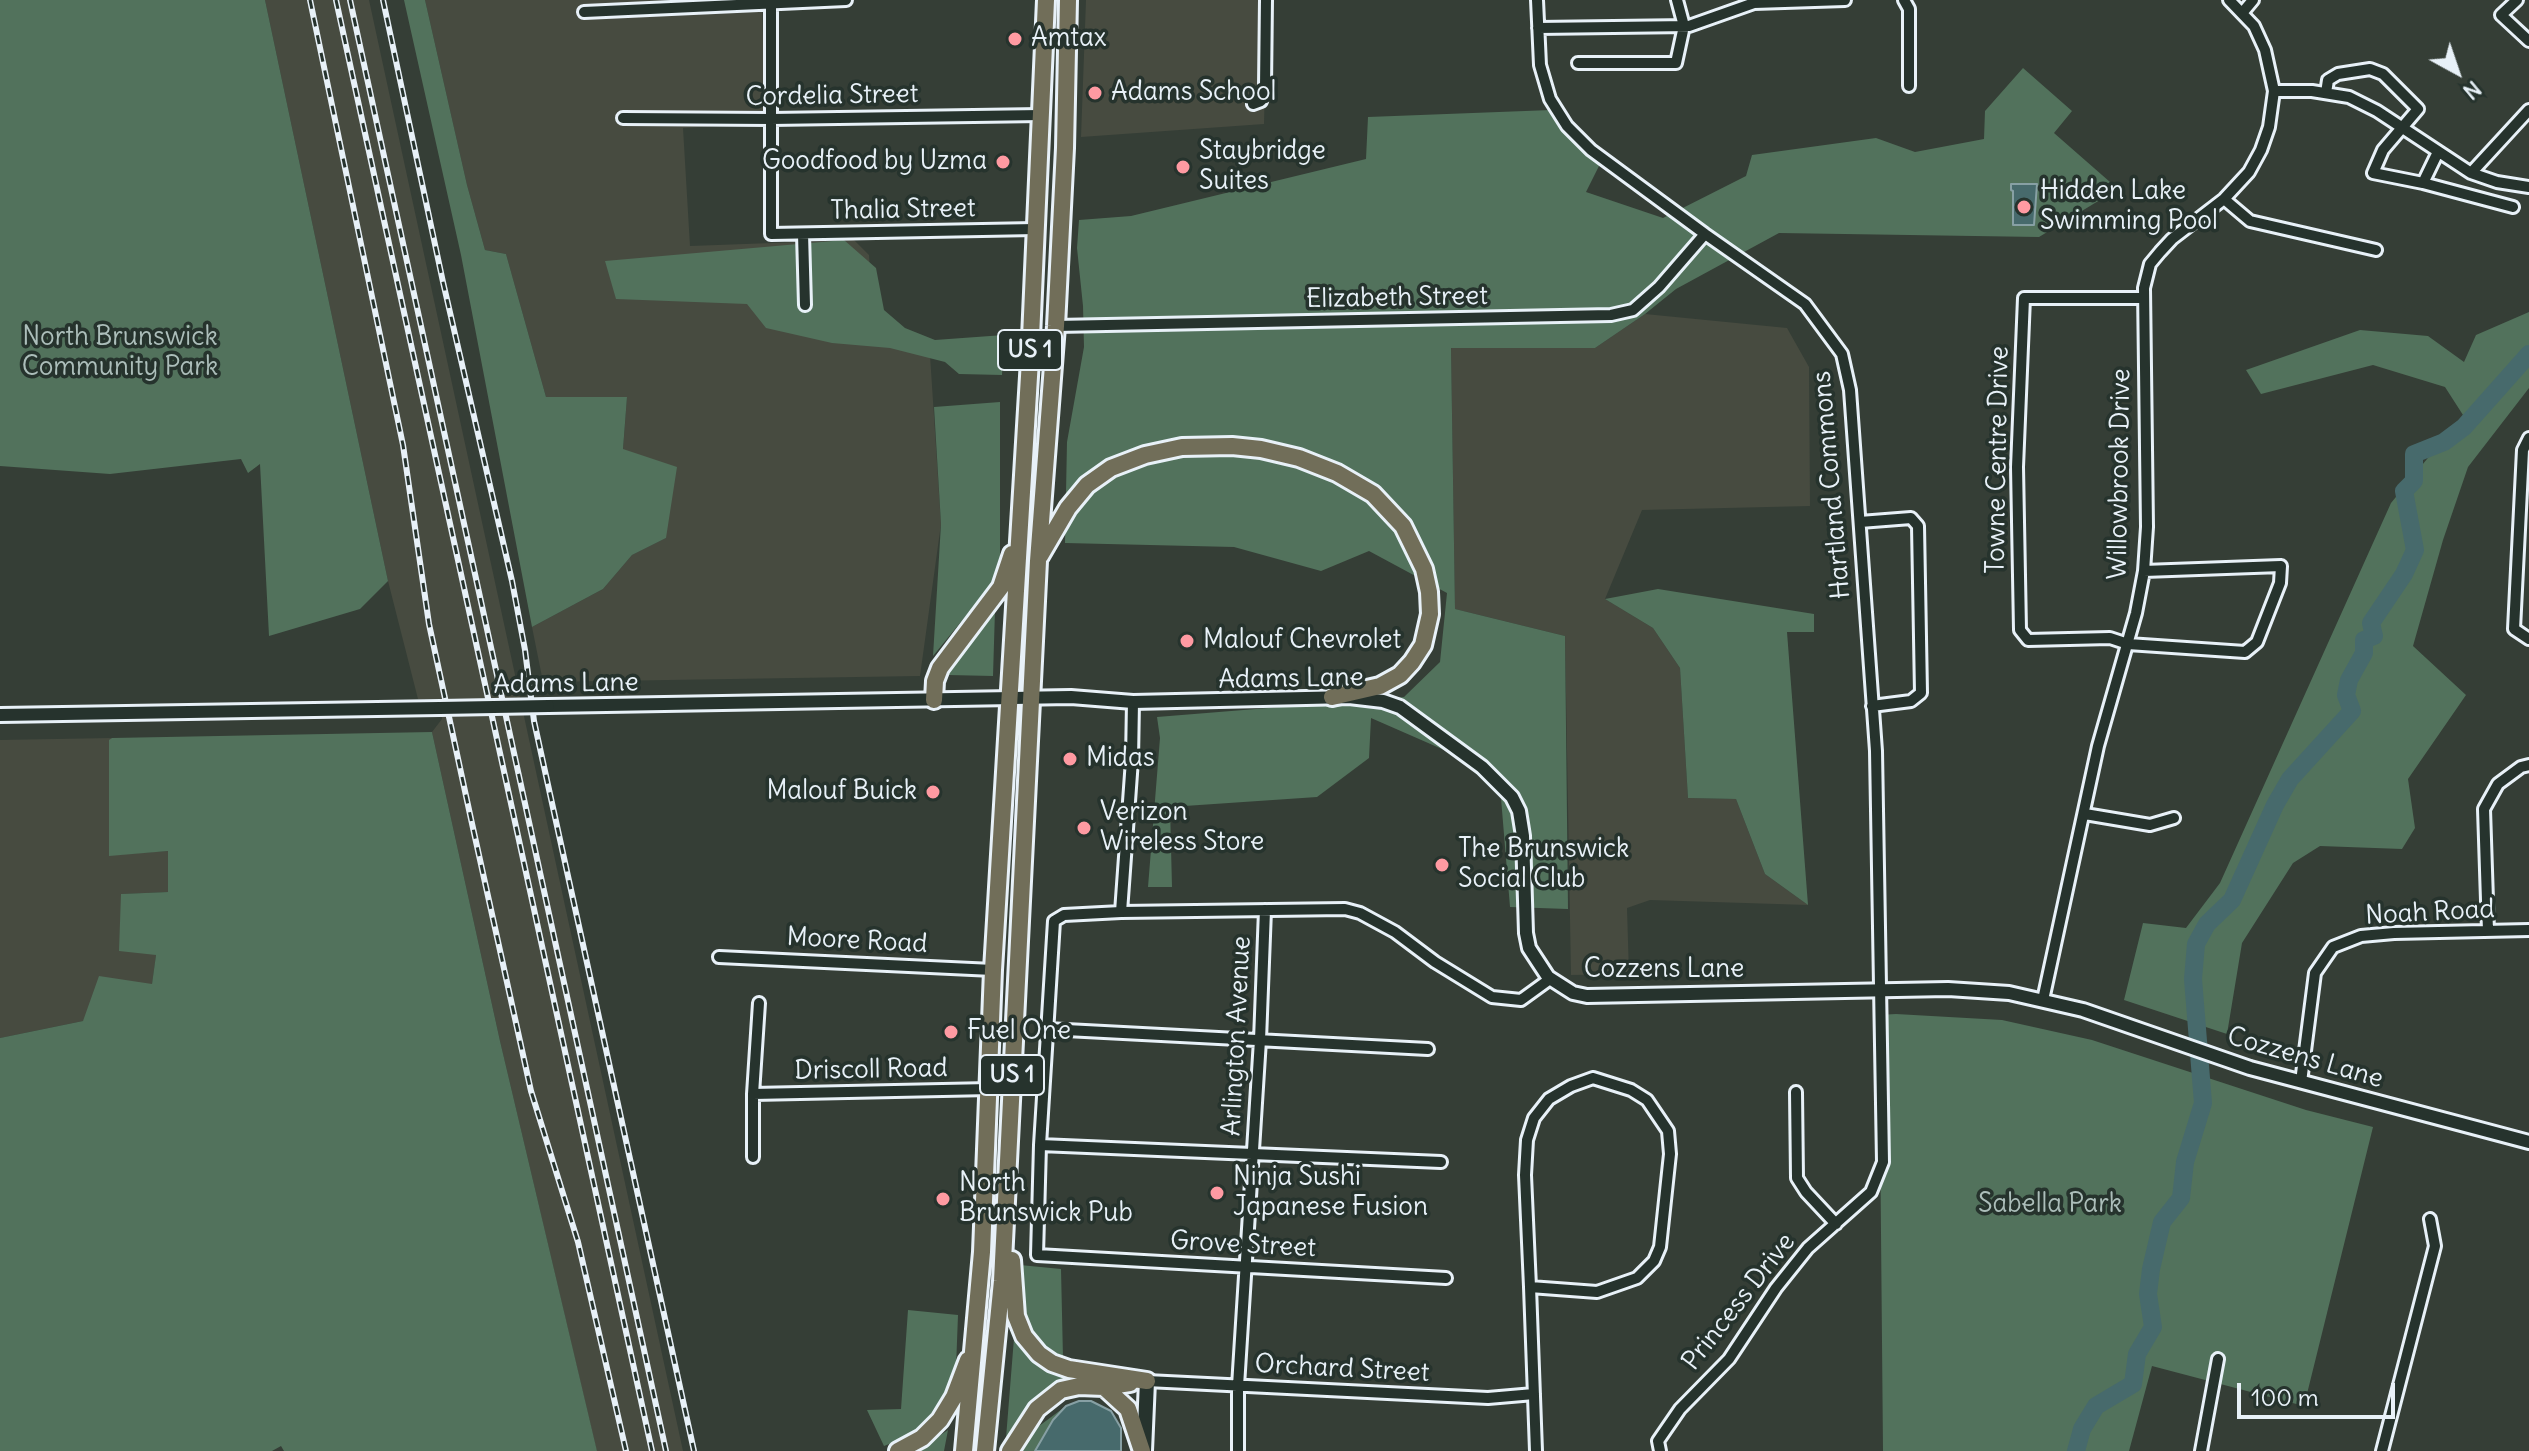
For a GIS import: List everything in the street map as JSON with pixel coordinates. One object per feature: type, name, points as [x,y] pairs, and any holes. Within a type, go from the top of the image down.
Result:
[{"type":"highway","name":"US 1","points":[[964,1451],[976,1340],[1046,0]]},
{"type":"highway","name":"US 1","points":[[985,1451],[998,1331],[1038,561],[1056,326],[1065,148],[1068,0]]},
{"type":"highway","points":[[1038,561],[1068,508],[1087,485],[1111,468],[1145,455],[1182,447],[1232,446],[1299,458],[1337,473],[1373,494],[1403,526],[1424,569],[1430,614],[1423,645],[1400,675],[1380,686],[1332,697]]},
{"type":"highway","points":[[934,700],[935,681],[940,668],[1004,581],[1020,526]]},
{"type":"highway","points":[[1007,1168],[1014,1308],[1028,1342],[1039,1354],[1061,1367],[1147,1381]]},
{"type":"highway","points":[[898,1451],[929,1433],[945,1414],[976,1340]]},
{"type":"highway","points":[[1010,1451],[1029,1419],[1053,1395],[1079,1386],[1104,1387],[1147,1381]]},
{"type":"highway","points":[[1104,1387],[1128,1409],[1143,1451]]},
{"type":"main road","points":[[1143,1451],[1147,1381]]},
{"type":"street","points":[[584,12],[846,0]]},
{"type":"street","points":[[1253,104],[1261,101],[1265,87],[1266,0]]},
{"type":"street","name":"Hartland Commons","points":[[1537,0],[1540,65],[1550,99],[1567,126],[1591,150],[1805,304],[1842,354],[1850,390],[1876,751],[1878,990]]},
{"type":"street","points":[[1578,63],[1676,63],[1684,26],[1677,0]]},
{"type":"street","points":[[1538,28],[1684,26],[1754,3],[1845,0]]},
{"type":"street","points":[[1904,0],[1909,9],[1909,86]]},
{"type":"street","name":"Willowbrook Drive","points":[[2043,1000],[2105,722],[2128,644],[2144,571],[2147,527],[2144,298],[2150,264],[2172,239],[2224,199],[2249,172],[2269,127],[2274,91],[2265,50],[2254,26],[2229,0]]},
{"type":"street","points":[[2243,12],[2253,0]]},
{"type":"street","points":[[2517,0],[2501,15],[2529,41]]},
{"type":"street","points":[[771,2],[771,119]]},
{"type":"street","points":[[2326,93],[2328,80],[2338,74],[2370,69],[2383,74],[2418,109],[2383,150],[2373,173],[2513,207]]},
{"type":"street","points":[[2274,91],[2349,97],[2377,111],[2471,173],[2497,182],[2529,187]]},
{"type":"street","points":[[2471,173],[2529,110]]},
{"type":"street","name":"Cordelia Street","points":[[623,118],[1041,115]]},
{"type":"street","name":"Thalia Street","points":[[771,119],[771,234],[1035,229]]},
{"type":"street","points":[[2423,183],[2438,152]]},
{"type":"street","points":[[2224,199],[2250,221],[2376,250]]},
{"type":"street","points":[[803,234],[805,305]]},
{"type":"street","name":"Elizabeth Street","points":[[1056,326],[1611,315],[1633,310],[1659,287],[1705,234]]},
{"type":"street","name":"Towne Centre Drive","points":[[2128,644],[2110,638],[2028,640],[2020,630],[2017,467],[2022,336],[2024,298],[2144,298]]},
{"type":"street","points":[[2529,438],[2523,450],[2514,629],[2529,639]]},
{"type":"street","points":[[1860,522],[1906,518],[1913,519],[1918,526],[1921,693],[1911,701],[1872,706]]},
{"type":"street","points":[[2128,644],[2245,652],[2257,642],[2280,583],[2281,566],[2144,571]]},
{"type":"street","name":"Adams Lane","points":[[0,715],[1071,697],[1133,702],[1364,698],[1400,707],[1508,790],[1522,825],[1527,941],[1536,963],[1550,979]]},
{"type":"street","points":[[1121,912],[1133,702]]},
{"type":"street","points":[[2488,931],[2484,809],[2498,784],[2521,767],[2529,765]]},
{"type":"street","points":[[2085,814],[2150,825],[2174,818]]},
{"type":"street","name":"Cozzens Lane","points":[[1037,1255],[1040,1145],[1054,921],[1064,915],[1345,909],[1360,913],[1395,932],[1435,962],[1500,999],[1521,1000],[1550,979],[1561,987],[1587,996],[1978,989],[2083,1010],[2301,1082],[2529,1142]]},
{"type":"street","name":"Arlington Avenue","points":[[1238,1451],[1238,1386],[1265,910]]},
{"type":"street","name":"Noah Road","points":[[2301,1082],[2315,973],[2333,947],[2372,935],[2529,930]]},
{"type":"street","name":"Moore Road","points":[[719,957],[993,970]]},
{"type":"street","name":"Princess Drive","points":[[1660,1451],[1658,1441],[1680,1409],[1729,1359],[1776,1288],[1808,1248],[1871,1192],[1883,1162],[1878,990]]},
{"type":"street","points":[[753,1157],[753,1094],[759,1003]]},
{"type":"street","points":[[1047,1029],[1428,1049]]},
{"type":"street","points":[[1530,1287],[1597,1292],[1637,1278],[1654,1261],[1660,1247],[1669,1166],[1668,1131],[1647,1100],[1631,1090],[1593,1078],[1571,1086],[1549,1099],[1534,1118],[1527,1140],[1525,1175],[1536,1451]]},
{"type":"street","name":"Driscoll Road","points":[[753,1094],[990,1089]]},
{"type":"street","points":[[1796,1092],[1797,1178],[1836,1224]]},
{"type":"street","points":[[1040,1145],[1441,1162]]},
{"type":"street","points":[[2382,1451],[2435,1246],[2430,1219]]},
{"type":"street","name":"Grove Street","points":[[1037,1255],[1446,1278]]},
{"type":"street","points":[[2201,1451],[2218,1359]]},
{"type":"street","name":"Orchard Street","points":[[1147,1381],[1488,1398],[1534,1394]]},
{"type":"shaded area","points":[[265,0],[369,0],[683,1451],[597,1451],[596,1448],[500,1041],[432,732],[442,719],[440,699],[418,699],[388,581]]},
{"type":"shaded area","points":[[425,0],[762,0],[765,123],[683,128],[690,246],[854,240],[869,255],[874,336],[930,355],[941,524],[920,676],[543,682],[532,627],[603,589],[632,555],[666,538],[623,450],[627,397],[546,397],[506,254],[485,250]]},
{"type":"shaded area","points":[[1086,0],[1267,0],[1264,124],[1081,137]]},
{"type":"shaded area","points":[[1645,314],[1787,328],[1809,367],[1810,506],[1642,510],[1605,599],[1653,628],[1680,668],[1688,798],[1736,799],[1765,874],[1808,905],[1650,900],[1627,908],[1629,974],[1571,975],[1565,636],[1455,609],[1451,348],[1595,348]]},
{"type":"shaded area","points":[[112,738],[109,741],[109,855],[168,851],[168,892],[122,894],[156,955],[152,985],[83,1021],[0,1038],[0,740]]},
{"type":"green space","name":"North Brunswick Community Park","points":[[0,0],[265,0],[388,581],[360,609],[269,636],[260,464],[248,473],[241,459],[110,474],[0,466]]},
{"type":"green space","points":[[404,0],[425,0],[485,250],[506,254],[546,397],[627,397],[623,449],[677,467],[666,538],[632,555],[603,589],[532,627],[461,255]]},
{"type":"green space","points":[[2023,68],[2072,111],[2054,133],[2118,189],[2039,237],[1779,233],[1676,289],[1595,348],[1451,348],[1455,609],[1565,636],[1568,909],[1510,907],[1499,774],[1371,718],[1369,758],[1317,797],[1170,807],[1172,887],[1148,887],[1160,738],[1157,717],[1404,697],[1440,662],[1447,593],[1369,551],[1321,571],[1234,547],[1065,543],[1067,442],[1084,347],[1077,248],[1079,220],[1131,216],[1366,159],[1368,117],[1551,110],[1601,162],[1586,192],[1663,218],[1746,176],[1752,155],[1876,138],[1915,152],[1984,139],[1985,111]]},
{"type":"green space","points":[[844,240],[876,268],[884,310],[905,328],[935,340],[1004,335],[1002,375],[959,374],[945,362],[890,348],[832,343],[766,328],[747,304],[616,299],[605,261]]},
{"type":"green space","points":[[2529,312],[2529,388],[2468,467],[2443,540],[2413,646],[2466,695],[2408,779],[2415,828],[2402,849],[2320,846],[2293,863],[2242,943],[2227,1034],[2124,1000],[2143,923],[2186,928],[2220,883],[2391,503],[2463,415],[2445,387],[2373,365],[2261,394],[2246,370],[2360,330],[2428,336],[2464,362],[2476,335]]},
{"type":"green space","points":[[1000,402],[1000,574],[933,656],[941,524],[934,407]]},
{"type":"green space","points":[[1658,589],[1814,614],[1814,632],[1787,632],[1808,905],[1765,874],[1736,799],[1688,798],[1680,668],[1653,628],[1605,599]]},
{"type":"green space","points":[[995,610],[993,676],[948,675]]},
{"type":"green space","points":[[432,732],[500,1041],[597,1451],[284,1451],[281,1446],[272,1451],[0,1451],[0,1038],[83,1021],[99,976],[152,984],[156,955],[119,951],[121,894],[168,892],[168,851],[109,856],[109,740]]},
{"type":"green space","name":"Sabella Park","points":[[1879,1015],[2002,1020],[2092,1040],[2306,1110],[2373,1127],[2304,1406],[2152,1366],[2129,1451],[1883,1451]]},
{"type":"green space","points":[[1020,1265],[1061,1269],[1063,1358],[1037,1343],[1020,1311]]},
{"type":"green space","points":[[908,1310],[958,1315],[956,1368],[942,1408],[918,1433],[884,1446],[867,1410],[901,1409]]},
{"type":"green space","points":[[1014,1338],[1047,1367],[1068,1378],[1031,1404],[1006,1438]]},
{"type":"green space","points":[[1066,1406],[1053,1420],[1035,1451],[1022,1451],[1031,1432]]},
{"type":"green space","points":[[948,1430],[944,1451],[913,1451],[927,1444]]},
{"type":"water","name":"Hidden Lake Swimming Pool","points":[[2011,184],[2037,184],[2034,225],[2013,225]]},
{"type":"water","points":[[1091,1401],[1111,1411],[1121,1428],[1121,1451],[1035,1451],[1053,1420],[1066,1406]]},
{"type":"waterway","points":[[2076,1451],[2082,1429],[2096,1406],[2133,1384],[2137,1354],[2153,1327],[2148,1294],[2151,1269],[2162,1222],[2181,1198],[2185,1162],[2203,1103],[2193,979],[2196,944],[2207,924],[2232,900],[2290,779],[2352,711],[2346,695],[2349,680],[2364,653],[2364,640],[2374,636],[2371,623],[2404,574],[2415,550],[2404,491],[2414,481],[2414,454],[2444,442],[2464,427],[2529,354]]},
{"type":"railway","points":[[310,0],[403,445],[429,624],[471,819],[531,1091],[578,1242],[626,1451]]},
{"type":"railway","points":[[336,0],[652,1451]]},
{"type":"railway","points":[[350,0],[666,1451]]},
{"type":"railway","points":[[383,0],[443,282],[512,581],[534,721],[694,1451]]},
{"type":"place","name":"Amtax","points":[[1015,39]]},
{"type":"place","name":"Adams School","points":[[1095,93]]},
{"type":"place","name":"Goodfood by Uzma","points":[[1003,162]]},
{"type":"place","name":"Staybridge Suites","points":[[1183,167]]},
{"type":"place","name":"Hidden Lake Swimming Pool","points":[[2024,207]]},
{"type":"place","name":"Malouf Chevrolet","points":[[1187,641]]},
{"type":"place","name":"Midas","points":[[1070,759]]},
{"type":"place","name":"Malouf Buick","points":[[933,792]]},
{"type":"place","name":"Verizon Wireless Store","points":[[1084,828]]},
{"type":"place","name":"The Brunswick Social Club","points":[[1442,865]]},
{"type":"place","name":"Fuel One","points":[[951,1032]]},
{"type":"place","name":"Ninja Sushi Japanese Fusion","points":[[1217,1193]]},
{"type":"place","name":"North Brunswick Pub","points":[[943,1199]]}]
